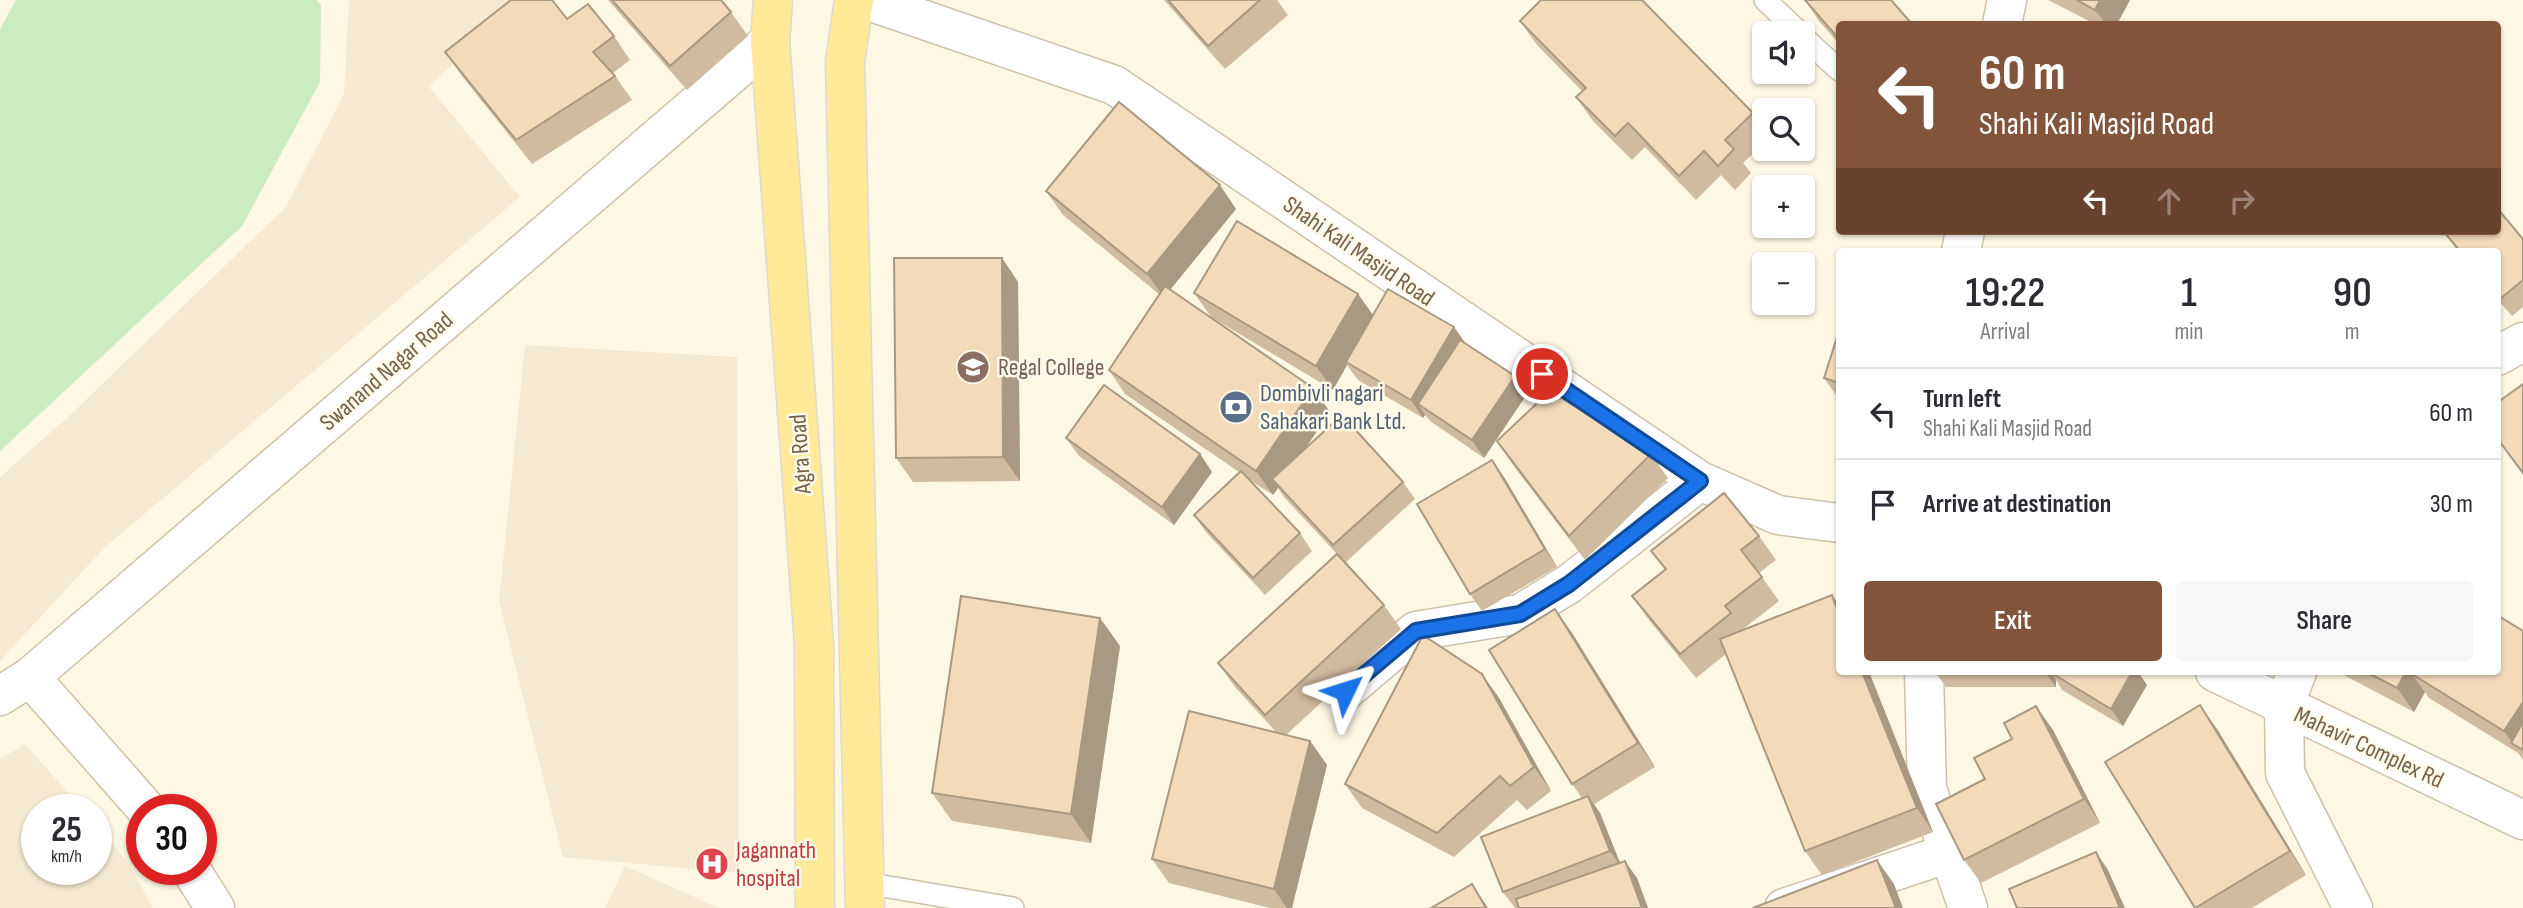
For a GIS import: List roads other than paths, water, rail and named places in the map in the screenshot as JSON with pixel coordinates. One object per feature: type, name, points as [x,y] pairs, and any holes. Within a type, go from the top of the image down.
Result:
[{"type":"main road","name":"Agra Road","points":[[773,0],[770,41],[814,644],[814,908]]},
{"type":"main road","points":[[854,0],[845,62],[865,896]]},
{"type":"street","name":"Shahi Kali Masjid Road","points":[[866,0],[1114,85],[1700,481],[1778,514],[1836,523]]},
{"type":"street","points":[[2003,21],[2007,0]]},
{"type":"street","name":"Swanand Nagar Road","points":[[15,687],[770,41]]},
{"type":"street","points":[[2501,354],[2523,342]]},
{"type":"street","points":[[1345,691],[1416,631],[1520,614],[1569,584],[1700,481]]},
{"type":"street","points":[[1924,675],[1927,789],[1968,908]]},
{"type":"street","name":"Mahavir Complex Rd","points":[[2228,675],[2291,689],[2523,820]]},
{"type":"street","points":[[15,687],[130,794]]},
{"type":"street","points":[[2291,689],[2285,773],[2353,908]]},
{"type":"street","points":[[1784,908],[1949,853]]},
{"type":"street","points":[[200,885],[215,908]]},
{"type":"lane","points":[[1765,0],[1787,21]]},
{"type":"lane","points":[[1815,47],[1836,67]]},
{"type":"lane","points":[[865,896],[1013,908]]},
{"type":"place","name":"Regal College","points":[[973,367]]},
{"type":"place","name":"Dombivli nagari Sahakari Bank Ltd.","points":[[1236,407]]},
{"type":"place","name":"Jagannath hospital","points":[[712,864]]}]
